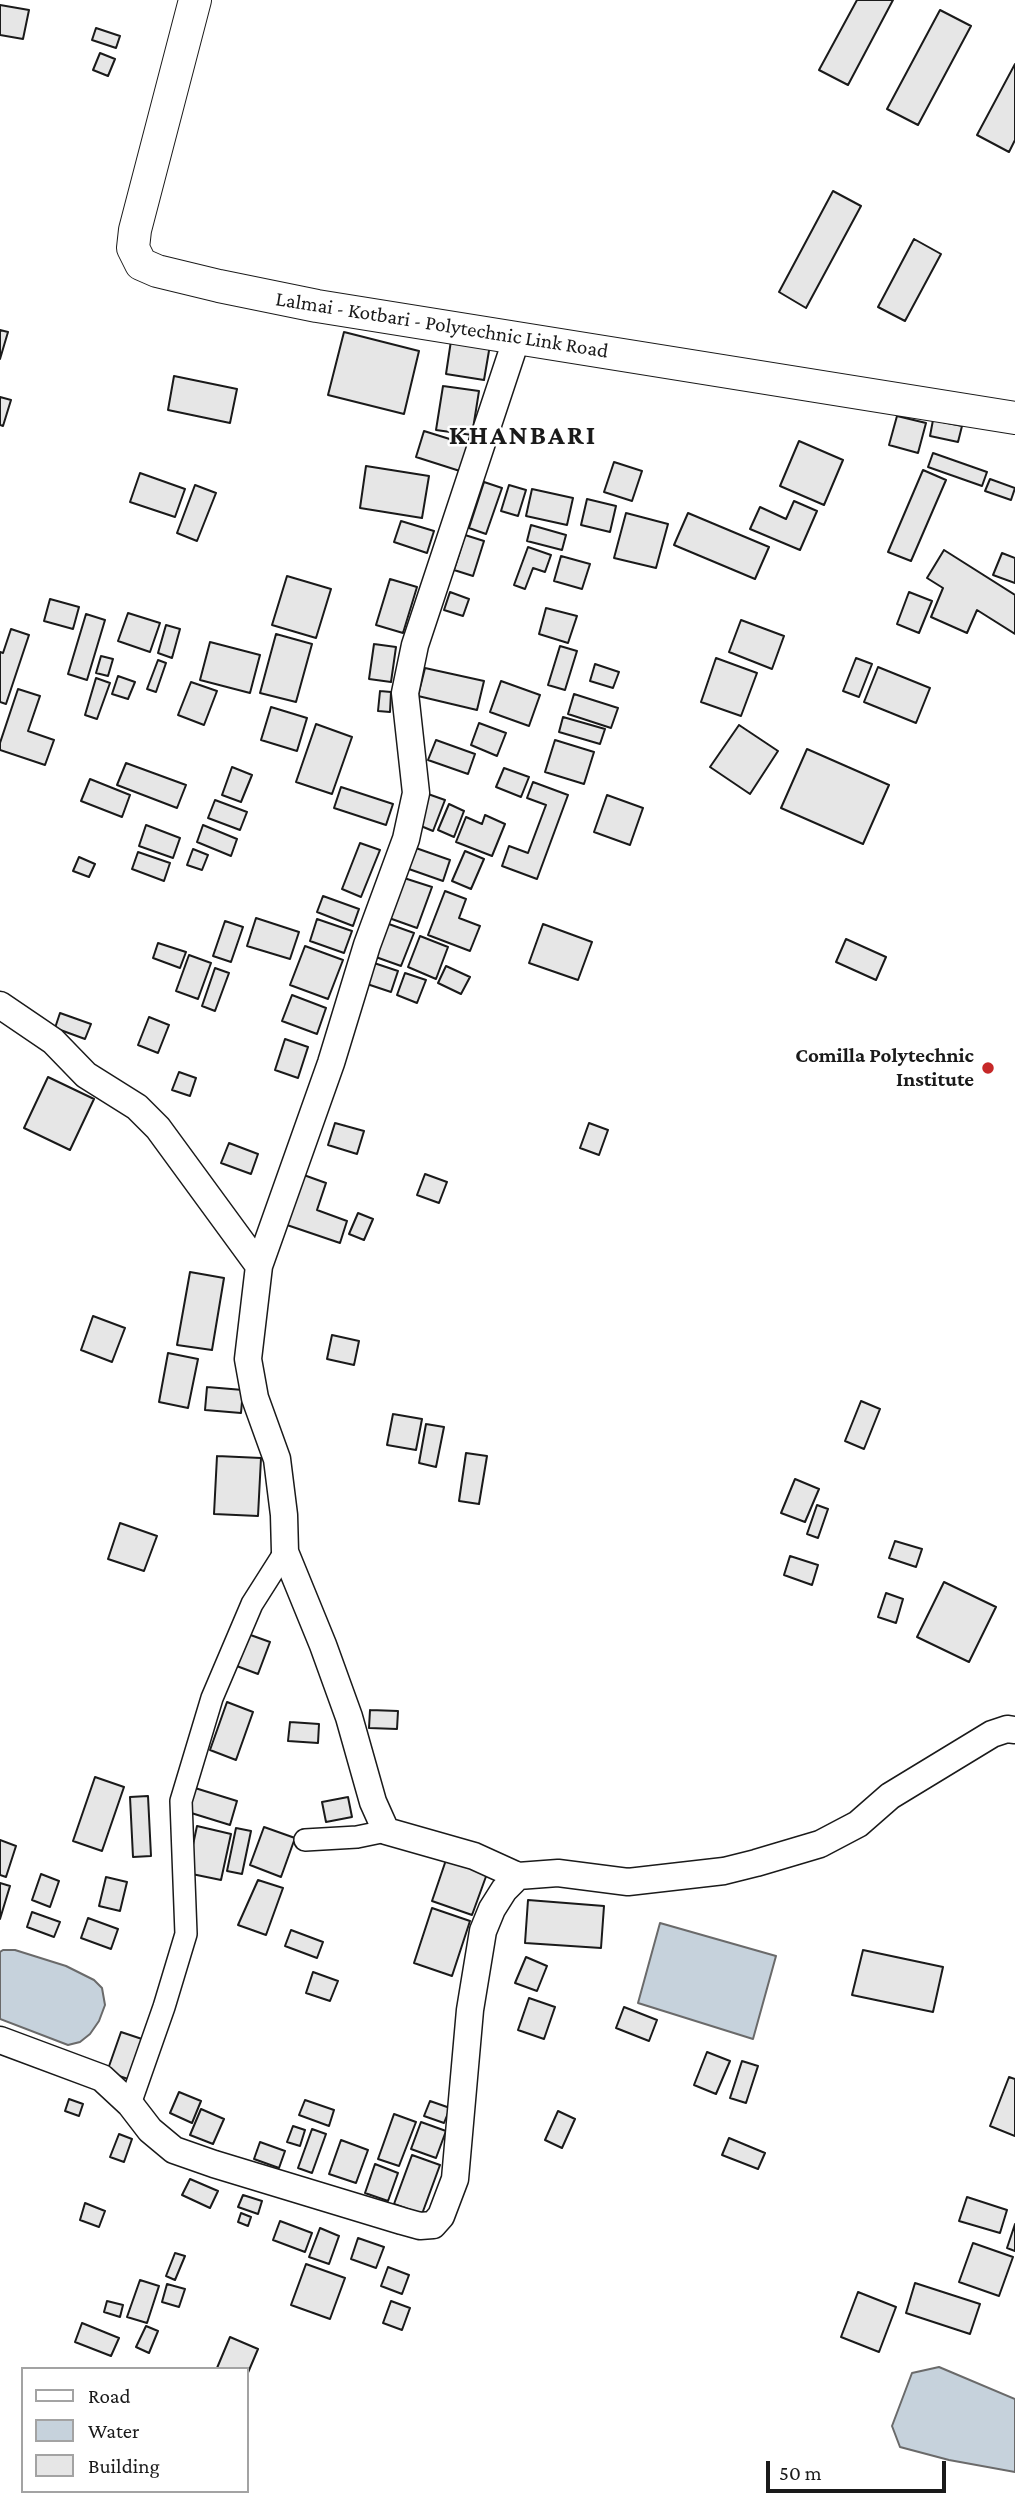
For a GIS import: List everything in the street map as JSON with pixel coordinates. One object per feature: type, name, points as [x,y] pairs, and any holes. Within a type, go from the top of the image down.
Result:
[{"type":"main road","name":"Lalmai - Kotbari - Polytechnic Link Road","points":[[195,0],[135,230],[133,248],[141,264],[157,271],[219,286],[317,306],[1015,418]]},
{"type":"street","points":[[386,1831],[373,1801],[349,1717],[324,1645],[285,1552],[284,1515],[277,1459],[255,1398],[248,1359],[259,1266],[331,1063],[367,945],[406,839],[416,793],[405,693],[415,645],[517,337]]},
{"type":"street","points":[[0,1006],[53,1041],[86,1075],[137,1107],[158,1128],[259,1266]]},
{"type":"street","points":[[130,2104],[186,1934],[181,1801],[212,1698],[251,1604],[285,1552]]},
{"type":"street","points":[[304,1840],[356,1837],[386,1831],[474,1856],[519,1876],[558,1873],[628,1882],[724,1871],[820,1844],[858,1825],[890,1796],[992,1734],[1007,1729],[1015,1730]]},
{"type":"street","points":[[0,2040],[102,2078],[130,2104],[150,2130],[174,2150],[420,2227],[433,2225],[441,2216],[455,2179],[470,2010],[483,1931],[504,1890],[519,1876]]},
{"type":"water","points":[[660,1923],[776,1956],[753,2039],[638,2003]]},
{"type":"water","points":[[15,1950],[66,1966],[94,1980],[102,1988],[105,2005],[90,2034],[80,2042],[68,2045],[0,2019],[0,1952]]},
{"type":"water","points":[[939,2367],[1015,2399],[1015,2472],[949,2460],[900,2447],[892,2426],[912,2373]]},
{"type":"building","points":[[857,0],[893,0],[848,85],[819,70]]},
{"type":"building","points":[[0,5],[29,10],[23,39],[0,35]]},
{"type":"building","points":[[940,10],[971,26],[918,125],[887,109]]},
{"type":"building","points":[[96,28],[120,36],[116,48],[92,40]]},
{"type":"building","points":[[100,53],[115,59],[108,76],[93,70]]},
{"type":"building","points":[[1015,64],[1015,140],[1009,152],[977,135]]},
{"type":"building","points":[[833,191],[861,206],[806,308],[779,292]]},
{"type":"building","points":[[914,239],[941,254],[905,321],[878,307]]},
{"type":"building","points":[[0,330],[8,332],[0,359]]},
{"type":"building","points":[[344,332],[419,351],[404,414],[328,395]]},
{"type":"building","points":[[452,334],[491,339],[484,380],[446,374]]},
{"type":"building","points":[[174,376],[237,389],[230,423],[168,410]]},
{"type":"building","points":[[443,386],[479,391],[472,435],[436,430]]},
{"type":"building","points":[[0,397],[11,400],[3,426],[0,425]]},
{"type":"building","points":[[897,416],[926,423],[918,453],[889,445]]},
{"type":"building","points":[[933,420],[962,426],[958,442],[930,436]]},
{"type":"building","points":[[424,431],[472,446],[463,472],[416,457]]},
{"type":"building","points":[[799,441],[843,460],[824,505],[780,486]]},
{"type":"building","points":[[933,453],[987,472],[982,486],[928,467]]},
{"type":"building","points":[[614,462],[642,471],[632,501],[604,492]]},
{"type":"building","points":[[366,466],[429,476],[422,518],[360,508]]},
{"type":"building","points":[[923,470],[946,480],[911,561],[888,552]]},
{"type":"building","points":[[140,473],[185,489],[175,517],[130,502]]},
{"type":"building","points":[[990,479],[1015,488],[1011,500],[985,491]]},
{"type":"building","points":[[484,482],[502,488],[486,534],[469,528]]},
{"type":"building","points":[[195,485],[216,493],[197,541],[177,533]]},
{"type":"building","points":[[509,485],[526,490],[518,516],[501,511]]},
{"type":"building","points":[[532,489],[573,498],[567,525],[526,516]]},
{"type":"building","points":[[587,499],[616,506],[610,532],[581,525]]},
{"type":"building","points":[[794,501],[817,511],[800,550],[750,529],[760,507],[786,519]]},
{"type":"building","points":[[626,513],[668,524],[656,568],[614,558]]},
{"type":"building","points":[[688,513],[769,547],[755,579],[674,545]]},
{"type":"building","points":[[401,521],[434,531],[427,553],[394,542]]},
{"type":"building","points":[[531,525],[566,535],[562,550],[527,541]]},
{"type":"building","points":[[465,535],[484,541],[473,576],[454,570]]},
{"type":"building","points":[[528,547],[551,555],[545,572],[533,568],[525,589],[514,585]]},
{"type":"building","points":[[944,550],[1015,595],[1015,634],[977,610],[967,633],[931,617],[943,588],[927,578]]},
{"type":"building","points":[[1002,553],[1015,558],[1015,583],[993,575]]},
{"type":"building","points":[[561,556],[590,564],[582,589],[554,581]]},
{"type":"building","points":[[287,576],[331,589],[316,638],[272,625]]},
{"type":"building","points":[[390,579],[417,587],[403,633],[376,625]]},
{"type":"building","points":[[450,592],[469,599],[463,616],[444,610]]},
{"type":"building","points":[[909,592],[932,601],[919,633],[897,624]]},
{"type":"building","points":[[50,599],[79,607],[73,629],[44,621]]},
{"type":"building","points":[[546,608],[577,616],[568,643],[539,634]]},
{"type":"building","points":[[128,613],[160,623],[150,652],[118,641]]},
{"type":"building","points":[[86,614],[105,620],[87,680],[68,674]]},
{"type":"building","points":[[741,620],[784,636],[772,669],[729,652]]},
{"type":"building","points":[[166,625],[180,629],[172,658],[158,653]]},
{"type":"building","points":[[11,629],[29,635],[6,704],[0,702],[0,652],[3,653]]},
{"type":"building","points":[[276,634],[312,644],[296,702],[260,693]]},
{"type":"building","points":[[210,642],[260,655],[250,693],[200,680]]},
{"type":"building","points":[[374,644],[396,647],[391,682],[369,679]]},
{"type":"building","points":[[560,646],[577,651],[565,690],[548,685]]},
{"type":"building","points":[[101,656],[113,659],[108,676],[96,673]]},
{"type":"building","points":[[716,658],[757,673],[741,716],[701,702]]},
{"type":"building","points":[[856,658],[872,664],[859,697],[843,691]]},
{"type":"building","points":[[158,660],[166,663],[156,692],[147,689]]},
{"type":"building","points":[[595,664],[619,672],[613,688],[590,681]]},
{"type":"building","points":[[878,667],[930,688],[916,723],[864,702]]},
{"type":"building","points":[[425,668],[484,681],[477,710],[418,696]]},
{"type":"building","points":[[118,676],[135,682],[128,699],[112,694]]},
{"type":"building","points":[[96,678],[110,683],[97,719],[85,715]]},
{"type":"building","points":[[501,681],[540,695],[529,726],[490,712]]},
{"type":"building","points":[[191,682],[217,691],[204,725],[178,715]]},
{"type":"building","points":[[18,689],[40,696],[28,731],[54,740],[45,765],[0,750]]},
{"type":"building","points":[[380,691],[391,692],[390,712],[378,711]]},
{"type":"building","points":[[574,694],[618,708],[611,728],[568,714]]},
{"type":"building","points":[[271,707],[307,718],[297,751],[261,740]]},
{"type":"building","points":[[563,717],[605,729],[600,744],[559,732]]},
{"type":"building","points":[[479,723],[506,733],[497,756],[471,745]]},
{"type":"building","points":[[316,724],[352,737],[332,794],[296,782]]},
{"type":"building","points":[[739,725],[778,751],[750,794],[710,767]]},
{"type":"building","points":[[436,740],[475,754],[468,774],[428,760]]},
{"type":"building","points":[[555,740],[594,752],[584,784],[545,772]]},
{"type":"building","points":[[807,749],[889,785],[863,844],[781,808]]},
{"type":"building","points":[[126,763],[186,785],[177,808],[117,785]]},
{"type":"building","points":[[232,767],[252,775],[241,802],[222,795]]},
{"type":"building","points":[[504,768],[529,777],[521,797],[496,787]]},
{"type":"building","points":[[90,779],[130,795],[122,817],[81,801]]},
{"type":"building","points":[[533,782],[568,795],[537,879],[502,866],[509,846],[528,853],[546,805],[527,798]]},
{"type":"building","points":[[341,787],[393,804],[386,825],[334,808]]},
{"type":"building","points":[[428,794],[445,800],[433,831],[416,824]]},
{"type":"building","points":[[607,795],[643,808],[630,845],[594,832]]},
{"type":"building","points":[[215,800],[247,812],[240,830],[208,818]]},
{"type":"building","points":[[449,804],[464,811],[454,837],[438,830]]},
{"type":"building","points":[[485,815],[505,824],[492,856],[456,842],[466,817],[482,824]]},
{"type":"building","points":[[146,825],[180,838],[173,858],[139,846]]},
{"type":"building","points":[[203,825],[237,839],[231,856],[197,842]]},
{"type":"building","points":[[360,843],[380,850],[361,897],[342,889]]},
{"type":"building","points":[[413,847],[450,860],[443,881],[406,868]]},
{"type":"building","points":[[193,849],[208,855],[202,870],[187,865]]},
{"type":"building","points":[[465,851],[484,859],[471,889],[452,881]]},
{"type":"building","points":[[138,852],[170,863],[164,881],[132,869]]},
{"type":"building","points":[[79,857],[95,864],[89,877],[73,871]]},
{"type":"building","points":[[404,878],[432,887],[417,928],[389,918]]},
{"type":"building","points":[[445,891],[466,899],[459,918],[480,926],[470,951],[428,935]]},
{"type":"building","points":[[323,896],[359,909],[353,926],[317,912]]},
{"type":"building","points":[[256,918],[299,932],[290,959],[247,946]]},
{"type":"building","points":[[317,919],[352,931],[344,953],[310,941]]},
{"type":"building","points":[[225,921],[243,927],[231,962],[213,956]]},
{"type":"building","points":[[386,923],[414,933],[401,966],[373,956]]},
{"type":"building","points":[[543,924],[592,942],[578,980],[529,963]]},
{"type":"building","points":[[420,936],[448,947],[436,979],[408,967]]},
{"type":"building","points":[[846,939],[886,957],[876,980],[836,962]]},
{"type":"building","points":[[158,943],[186,952],[180,968],[153,958]]},
{"type":"building","points":[[305,946],[343,960],[328,999],[290,985]]},
{"type":"building","points":[[189,955],[211,963],[198,999],[176,991]]},
{"type":"building","points":[[371,962],[398,971],[391,992],[364,983]]},
{"type":"building","points":[[446,966],[470,977],[461,994],[438,983]]},
{"type":"building","points":[[215,968],[229,973],[215,1011],[202,1006]]},
{"type":"building","points":[[405,973],[426,980],[417,1003],[397,995]]},
{"type":"building","points":[[292,995],[326,1008],[317,1034],[282,1021]]},
{"type":"building","points":[[60,1013],[91,1024],[85,1039],[55,1028]]},
{"type":"building","points":[[149,1017],[169,1025],[158,1053],[138,1045]]},
{"type":"building","points":[[285,1039],[308,1047],[298,1078],[275,1070]]},
{"type":"building","points":[[179,1072],[196,1078],[190,1096],[172,1090]]},
{"type":"building","points":[[48,1077],[94,1099],[70,1150],[24,1128]]},
{"type":"building","points":[[335,1123],[364,1131],[357,1154],[328,1145]]},
{"type":"building","points":[[589,1123],[608,1130],[599,1155],[580,1148]]},
{"type":"building","points":[[229,1143],[258,1154],[251,1174],[221,1163]]},
{"type":"building","points":[[301,1174],[326,1183],[317,1210],[347,1221],[340,1243],[284,1224]]},
{"type":"building","points":[[425,1174],[447,1182],[439,1203],[417,1195]]},
{"type":"building","points":[[358,1213],[373,1219],[364,1240],[349,1234]]},
{"type":"building","points":[[190,1272],[224,1278],[212,1350],[177,1345]]},
{"type":"building","points":[[93,1316],[125,1328],[112,1362],[81,1350]]},
{"type":"building","points":[[332,1335],[359,1341],[354,1365],[327,1359]]},
{"type":"building","points":[[168,1353],[198,1359],[188,1408],[159,1402]]},
{"type":"building","points":[[207,1387],[243,1390],[241,1413],[205,1410]]},
{"type":"building","points":[[861,1401],[880,1409],[864,1449],[845,1441]]},
{"type":"building","points":[[393,1414],[422,1419],[416,1450],[387,1445]]},
{"type":"building","points":[[426,1424],[444,1427],[436,1467],[419,1463]]},
{"type":"building","points":[[466,1453],[487,1456],[479,1504],[459,1501]]},
{"type":"building","points":[[217,1456],[261,1458],[258,1516],[214,1514]]},
{"type":"building","points":[[795,1479],[819,1489],[805,1522],[781,1513]]},
{"type":"building","points":[[817,1505],[828,1509],[818,1538],[807,1534]]},
{"type":"building","points":[[120,1523],[157,1536],[144,1571],[108,1559]]},
{"type":"building","points":[[895,1541],[922,1549],[916,1567],[889,1558]]},
{"type":"building","points":[[790,1556],[818,1565],[812,1585],[784,1575]]},
{"type":"building","points":[[944,1582],[996,1607],[969,1662],[917,1637]]},
{"type":"building","points":[[886,1593],[903,1599],[896,1623],[878,1617]]},
{"type":"building","points":[[245,1633],[270,1642],[258,1674],[234,1665]]},
{"type":"building","points":[[227,1702],[253,1712],[236,1760],[210,1750]]},
{"type":"building","points":[[370,1710],[398,1711],[397,1729],[369,1728]]},
{"type":"building","points":[[290,1722],[319,1724],[318,1743],[288,1741]]},
{"type":"building","points":[[95,1777],[124,1787],[102,1851],[73,1841]]},
{"type":"building","points":[[195,1788],[237,1801],[230,1825],[188,1812]]},
{"type":"building","points":[[148,1796],[151,1856],[133,1857],[130,1797]]},
{"type":"building","points":[[348,1797],[352,1817],[326,1822],[322,1802]]},
{"type":"building","points":[[197,1826],[231,1834],[221,1880],[187,1873]]},
{"type":"building","points":[[264,1827],[295,1838],[281,1877],[250,1865]]},
{"type":"building","points":[[236,1828],[251,1831],[242,1874],[227,1871]]},
{"type":"building","points":[[0,1840],[16,1846],[6,1877],[0,1875]]},
{"type":"building","points":[[447,1857],[488,1871],[472,1915],[432,1901]]},
{"type":"building","points":[[41,1874],[59,1881],[50,1907],[32,1900]]},
{"type":"building","points":[[106,1877],[127,1882],[120,1911],[99,1906]]},
{"type":"building","points":[[258,1880],[283,1888],[266,1935],[238,1925]]},
{"type":"building","points":[[0,1883],[10,1886],[0,1919]]},
{"type":"building","points":[[528,1900],[604,1906],[601,1948],[525,1943]]},
{"type":"building","points":[[432,1908],[470,1921],[452,1976],[414,1963]]},
{"type":"building","points":[[32,1912],[60,1922],[54,1937],[27,1927]]},
{"type":"building","points":[[88,1918],[118,1929],[111,1949],[81,1938]]},
{"type":"building","points":[[291,1930],[323,1942],[317,1958],[285,1946]]},
{"type":"building","points":[[863,1950],[943,1967],[933,2012],[852,1995]]},
{"type":"building","points":[[526,1957],[547,1966],[537,1991],[515,1983]]},
{"type":"building","points":[[313,1972],[338,1981],[330,2001],[306,1993]]},
{"type":"building","points":[[529,1998],[555,2007],[544,2039],[518,2030]]},
{"type":"building","points":[[624,2007],[657,2020],[649,2041],[616,2028]]},
{"type":"building","points":[[121,2032],[142,2039],[128,2079],[107,2072]]},
{"type":"building","points":[[707,2052],[730,2061],[716,2094],[694,2085]]},
{"type":"building","points":[[742,2061],[758,2066],[746,2103],[730,2098]]},
{"type":"building","points":[[1009,2077],[1015,2079],[1015,2136],[990,2126]]},
{"type":"building","points":[[179,2092],[201,2101],[192,2123],[170,2113]]},
{"type":"building","points":[[69,2099],[83,2104],[79,2116],[65,2111]]},
{"type":"building","points":[[305,2100],[334,2110],[329,2126],[299,2115]]},
{"type":"building","points":[[430,2101],[450,2108],[444,2123],[424,2116]]},
{"type":"building","points":[[201,2109],[224,2119],[213,2144],[190,2135]]},
{"type":"building","points":[[558,2111],[575,2119],[562,2148],[545,2140]]},
{"type":"building","points":[[394,2114],[416,2122],[399,2166],[378,2159]]},
{"type":"building","points":[[421,2122],[446,2131],[436,2158],[411,2149]]},
{"type":"building","points":[[293,2126],[305,2130],[300,2146],[287,2142]]},
{"type":"building","points":[[312,2129],[326,2134],[312,2173],[298,2168]]},
{"type":"building","points":[[119,2134],[132,2139],[124,2162],[110,2157]]},
{"type":"building","points":[[729,2138],[765,2153],[758,2169],[722,2155]]},
{"type":"building","points":[[341,2140],[368,2150],[356,2183],[329,2174]]},
{"type":"building","points":[[260,2142],[285,2151],[279,2168],[254,2159]]},
{"type":"building","points":[[412,2155],[440,2165],[422,2214],[394,2204]]},
{"type":"building","points":[[375,2164],[398,2173],[388,2201],[365,2193]]},
{"type":"building","points":[[190,2179],[218,2191],[210,2208],[182,2195]]},
{"type":"building","points":[[243,2195],[262,2201],[258,2214],[238,2207]]},
{"type":"building","points":[[967,2197],[1007,2210],[1000,2233],[959,2221]]},
{"type":"building","points":[[85,2203],[105,2211],[99,2227],[80,2220]]},
{"type":"building","points":[[241,2213],[251,2217],[248,2226],[238,2222]]},
{"type":"building","points":[[280,2221],[312,2233],[305,2252],[273,2240]]},
{"type":"building","points":[[1015,2224],[1015,2251],[1007,2248]]},
{"type":"building","points":[[320,2228],[339,2236],[329,2264],[309,2257]]},
{"type":"building","points":[[358,2238],[384,2247],[376,2268],[351,2259]]},
{"type":"building","points":[[973,2243],[1013,2257],[999,2296],[959,2282]]},
{"type":"building","points":[[175,2253],[185,2256],[175,2280],[166,2276]]},
{"type":"building","points":[[306,2264],[345,2278],[330,2319],[291,2305]]},
{"type":"building","points":[[388,2267],[409,2275],[402,2294],[381,2286]]},
{"type":"building","points":[[140,2280],[159,2286],[147,2323],[127,2317]]},
{"type":"building","points":[[915,2283],[980,2304],[970,2334],[906,2313]]},
{"type":"building","points":[[167,2284],[185,2289],[179,2307],[162,2302]]},
{"type":"building","points":[[858,2292],[896,2307],[879,2352],[841,2337]]},
{"type":"building","points":[[107,2301],[123,2305],[120,2317],[104,2312]]},
{"type":"building","points":[[391,2301],[410,2308],[402,2330],[383,2323]]},
{"type":"building","points":[[82,2323],[119,2338],[111,2356],[75,2342]]},
{"type":"building","points":[[146,2326],[158,2331],[149,2353],[136,2347]]},
{"type":"building","points":[[230,2337],[258,2349],[248,2373],[248,2367],[217,2367]]},
{"type":"place","name":"Comilla Polytechnic Institute","points":[[988,1068]]},
{"type":"district","name":"KHANBARI","points":[[523,435]]}]
